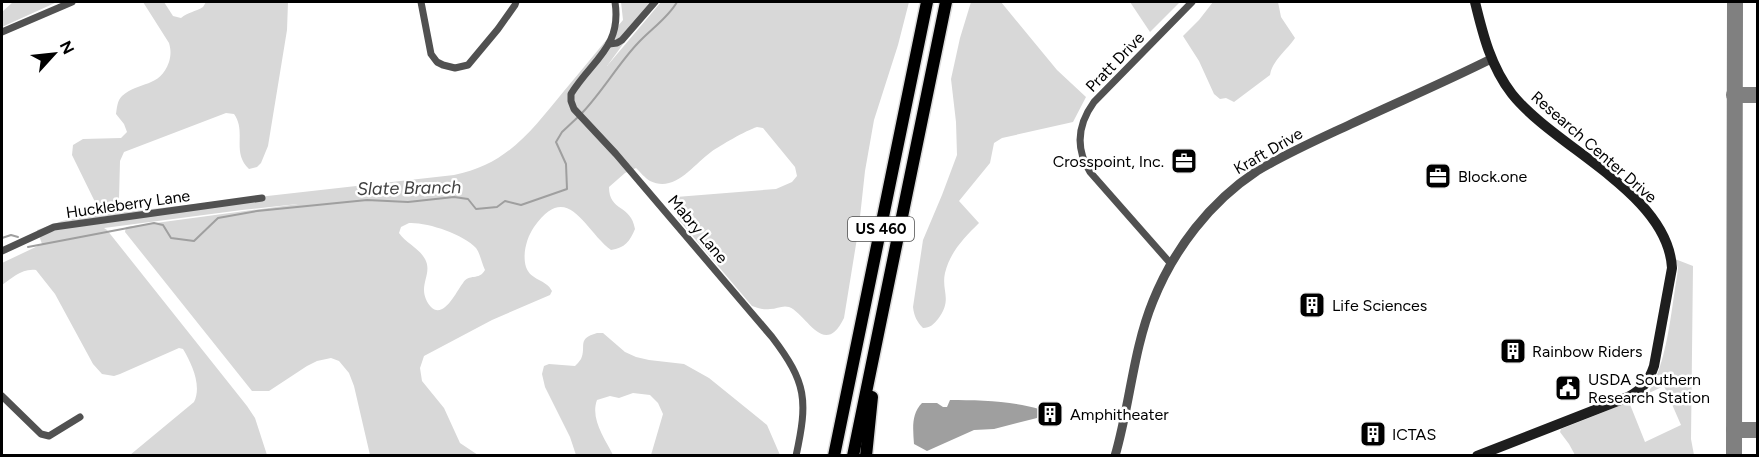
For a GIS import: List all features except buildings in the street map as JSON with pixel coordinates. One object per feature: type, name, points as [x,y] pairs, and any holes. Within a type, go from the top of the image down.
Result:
[{"type":"highway","name":"US 460","points":[[834,456],[927,2]]},
{"type":"highway","name":"US 460","points":[[853,456],[946,2]]},
{"type":"highway","points":[[866,456],[875,346]]},
{"type":"main road","name":"Research Center Drive","points":[[1475,2],[1491,59],[1511,92],[1531,114],[1608,175],[1647,212],[1667,244],[1672,268],[1654,366],[1650,379],[1643,387],[1628,397],[1493,453],[1477,456]]},
{"type":"street","points":[[2,32],[72,2]]},
{"type":"street","points":[[421,2],[431,54],[436,62],[455,68],[468,64],[516,2]]},
{"type":"street","points":[[615,2],[615,22],[609,44],[622,40],[654,2]]},
{"type":"street","name":"Pratt Drive","points":[[1171,264],[1090,172],[1081,152],[1080,133],[1086,115],[1094,102],[1192,2]]},
{"type":"street","name":"Mabry Lane","points":[[609,44],[573,90],[570,98],[572,106],[616,154],[772,337],[794,368],[803,396],[804,411],[796,456]]},
{"type":"street","name":"Kraft Drive","points":[[1115,456],[1144,329],[1154,300],[1171,264],[1188,237],[1209,213],[1255,173],[1280,158],[1491,59]]},
{"type":"street","name":"Huckleberry Lane","points":[[2,251],[54,227],[262,198]]},
{"type":"street","points":[[2,396],[42,434],[49,436],[80,417]]},
{"type":"shaded area","points":[[13,2],[57,2],[2,27],[2,12]]},
{"type":"shaded area","points":[[143,2],[164,2],[173,16],[181,18],[203,7],[206,2],[288,2],[287,30],[268,146],[261,163],[249,169],[241,156],[238,121],[234,114],[226,113],[124,152],[120,161],[119,199],[116,203],[99,206],[72,155],[73,145],[83,139],[121,138],[127,132],[116,114],[120,98],[129,91],[155,80],[169,62],[169,43]]},
{"type":"shaded area","points":[[621,2],[654,2],[607,66],[661,2],[909,2],[874,120],[844,318],[837,330],[830,335],[816,330],[789,307],[761,309],[752,306],[679,220],[673,206],[672,201],[676,197],[776,189],[792,182],[797,176],[795,167],[763,128],[757,127],[715,149],[676,181],[659,184],[644,177],[636,168],[625,173],[609,187],[612,201],[629,215],[635,229],[629,240],[620,248],[611,250],[584,221],[566,208],[557,208],[546,213],[531,231],[525,257],[528,272],[549,287],[552,291],[550,295],[492,320],[424,356],[420,368],[422,381],[444,408],[460,443],[478,455],[370,455],[349,373],[339,361],[331,358],[307,366],[269,391],[252,391],[125,232],[126,227],[298,204],[104,228],[247,406],[255,418],[267,455],[130,455],[194,402],[196,382],[193,368],[183,349],[179,348],[114,376],[102,374],[93,364],[55,294],[36,270],[22,272],[2,285],[2,263],[42,244],[37,230],[62,221],[89,216],[454,175],[473,170],[504,154],[529,132],[623,20]],"holes":[[[409,223],[417,223],[463,238],[476,248],[485,270],[480,275],[465,280],[450,302],[441,310],[431,307],[425,297],[424,286],[427,275],[425,259],[399,233],[401,227]]]},
{"type":"shaded area","points":[[971,2],[1001,2],[1057,70],[1086,97],[1073,122],[1002,138],[994,143],[990,163],[959,201],[979,223],[958,246],[947,265],[944,279],[946,300],[942,312],[933,324],[923,328],[916,319],[913,307],[923,240],[957,155],[951,79]]},
{"type":"shaded area","points":[[1130,2],[1180,2],[1150,32]]},
{"type":"shaded area","points":[[1213,2],[1278,2],[1281,17],[1295,38],[1277,60],[1270,75],[1234,102],[1226,98],[1220,99],[1214,94],[1199,61],[1183,36]]},
{"type":"shaded area","points":[[1675,259],[1693,266],[1691,439],[1694,455],[1575,455],[1560,432],[1561,429],[1629,402],[1645,442],[1681,425],[1664,386],[1647,394],[1664,354],[1678,268]]},
{"type":"shaded area","points":[[597,333],[603,333],[625,352],[636,357],[684,364],[709,378],[767,425],[780,455],[651,455],[663,414],[658,403],[650,395],[633,393],[619,398],[610,396],[597,400],[595,414],[597,422],[613,455],[576,455],[570,437],[545,387],[542,374],[544,366],[549,364],[575,366],[583,354],[584,340]]},
{"type":"shaded area","points":[[950,400],[1018,404],[1039,409],[1039,414],[1037,418],[994,429],[974,430],[927,451],[914,444],[914,422],[918,407],[922,403],[937,403],[947,407]]},
{"type":"waterway","name":"Slate Branch","points":[[582,113],[631,51],[677,2]]},
{"type":"waterway","name":"Slate Branch","points":[[28,247],[154,223],[163,225],[171,238],[194,241],[218,218],[257,211],[367,200],[408,202],[454,197],[468,199],[476,209],[497,207],[505,201],[521,205],[567,189],[566,164],[556,142],[562,132],[578,117]]},
{"type":"waterway","name":"Slate Branch","points":[[2,238],[11,235],[18,237]]},
{"type":"taxiway","points":[[1734,456],[1735,2]]},
{"type":"taxiway","points":[[1734,95],[1758,95]]},
{"type":"taxiway","points":[[1734,430],[1758,430]]},
{"type":"place","name":"Crosspoint, Inc.","points":[[1184,161]]},
{"type":"place","name":"Block.one","points":[[1438,176]]},
{"type":"place","name":"Life Sciences","points":[[1312,305]]},
{"type":"place","name":"Rainbow Riders","points":[[1513,351]]},
{"type":"place","name":"USDA Southern Research Station","points":[[1568,388]]},
{"type":"place","name":"Amphitheater","points":[[1050,414]]},
{"type":"place","name":"ICTAS","points":[[1373,434]]}]
